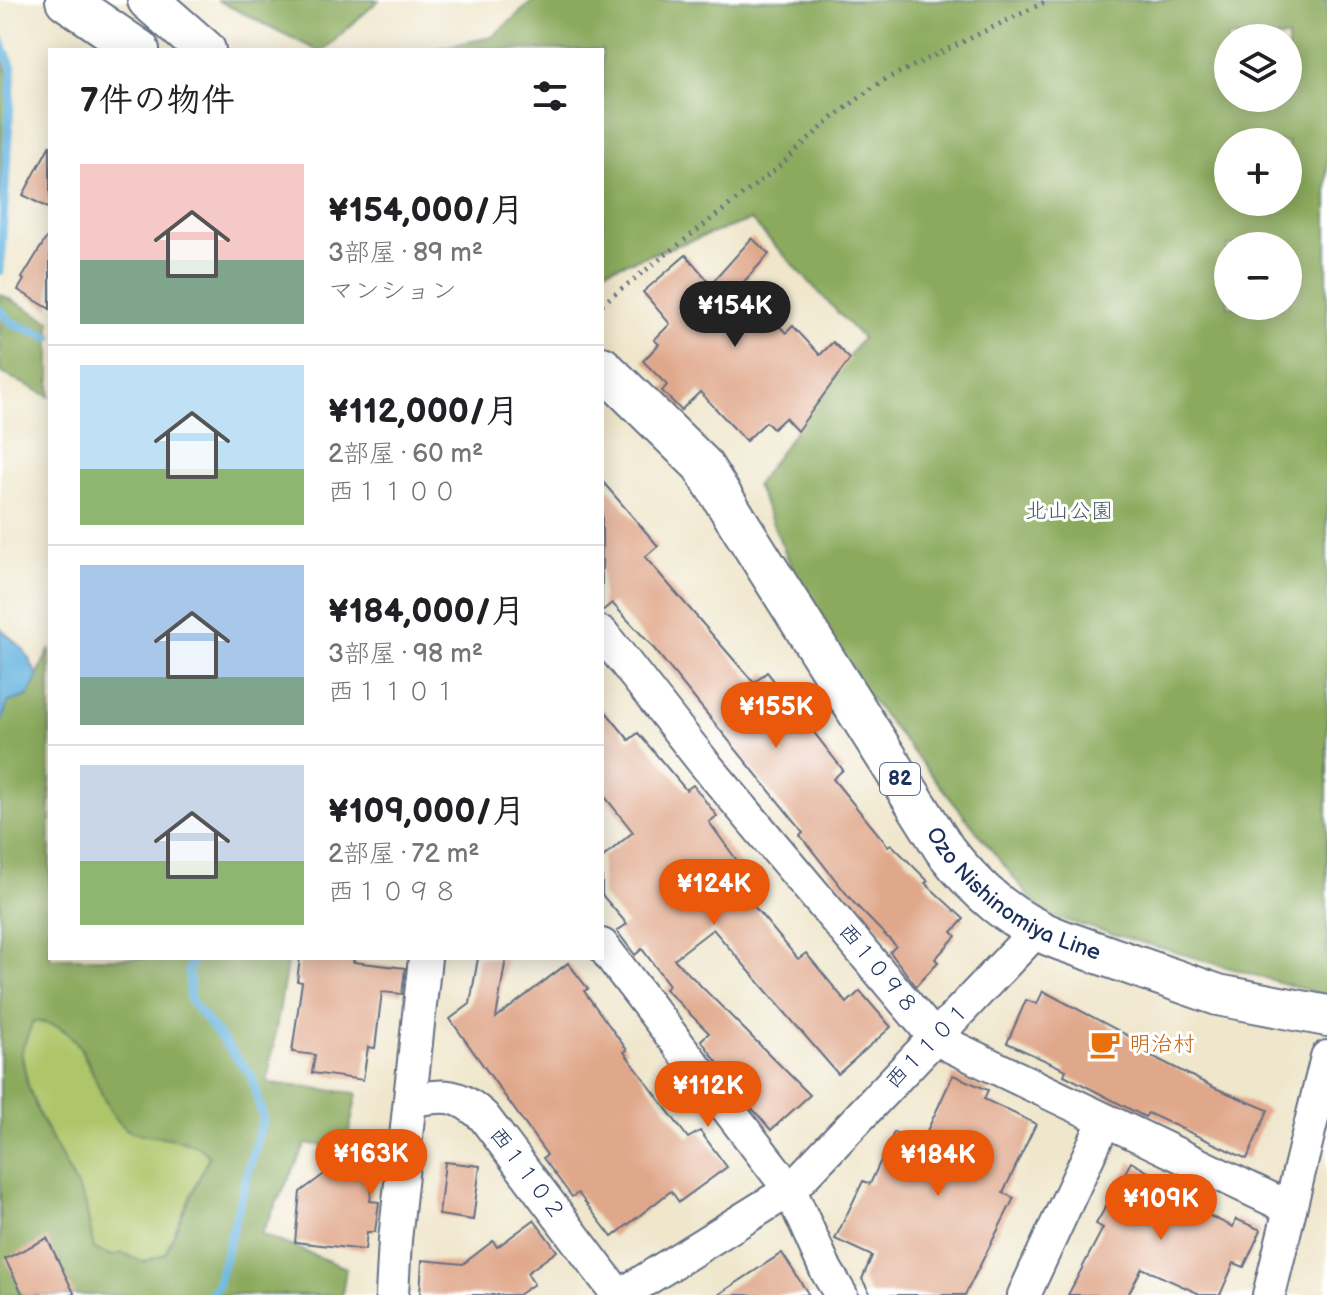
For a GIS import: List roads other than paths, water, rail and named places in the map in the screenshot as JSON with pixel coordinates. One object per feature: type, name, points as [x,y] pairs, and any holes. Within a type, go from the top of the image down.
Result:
[{"type":"main road","points":[[66,0],[136,48]]},
{"type":"main road","points":[[148,0],[203,48]]},
{"type":"main road","name":"Ozo Nishinomiya Line","points":[[604,369],[702,465],[945,850],[983,893],[1036,931],[1218,995],[1327,1016]]},
{"type":"street","name":"西１０９８","points":[[604,636],[704,763],[936,1039],[1290,1208]]},
{"type":"street","name":"西１１０１","points":[[620,1295],[790,1190],[1036,931]]},
{"type":"street","points":[[604,948],[790,1190],[826,1270],[841,1295]]},
{"type":"street","points":[[392,1295],[425,960]]},
{"type":"street","points":[[1269,1295],[1327,1057]]},
{"type":"street","name":"西１１０２","points":[[411,1100],[452,1096],[471,1105],[484,1117],[620,1295]]},
{"type":"street","points":[[1024,1295],[1105,1120]]},
{"type":"water","points":[[0,628],[24,650],[38,676],[28,696],[8,702],[0,726]]},
{"type":"waterway","points":[[0,39],[12,68],[0,271]]},
{"type":"waterway","points":[[0,310],[12,323],[48,336]]},
{"type":"waterway","points":[[193,960],[189,968],[190,1000],[251,1075],[263,1118],[217,1286],[211,1295]]},
{"type":"place","name":"明治村","points":[[1105,1044]]},
{"type":"park label","name":"北山公園","points":[[1069,511]]}]
